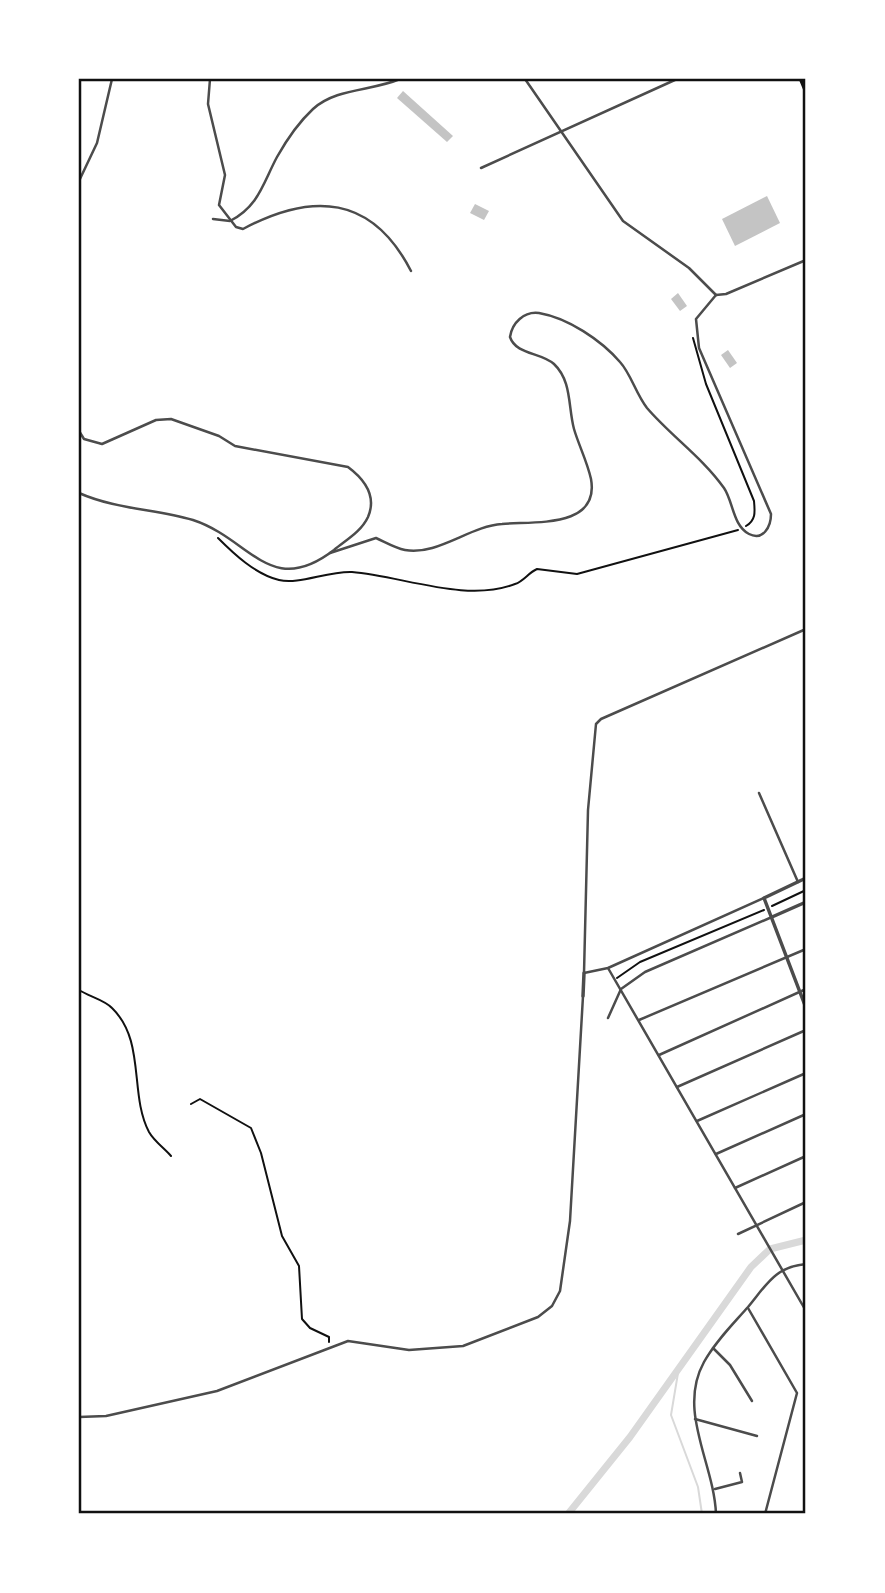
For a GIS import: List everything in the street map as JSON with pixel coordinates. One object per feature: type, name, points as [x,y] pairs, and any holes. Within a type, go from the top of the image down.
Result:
[{"type":"main road","points":[[801,79],[806,91]]},
{"type":"street","points":[[79,181],[97,143],[112,79]]},
{"type":"street","points":[[210,79],[208,104],[225,175],[219,205],[230,220],[243,229],[284,209],[302,205],[331,206],[381,228],[399,247],[411,271]]},
{"type":"street","points":[[213,219],[230,220],[242,215],[259,196],[277,157],[314,108],[335,96],[400,79]]},
{"type":"street","points":[[525,79],[622,221],[689,268],[716,295]]},
{"type":"street","points":[[481,168],[676,79]]},
{"type":"street","points":[[79,493],[96,501],[173,514],[214,527],[276,568],[298,569],[330,553],[376,538],[397,548],[417,550],[480,527],[547,522],[577,515],[585,508],[592,482],[574,428],[565,381],[554,364],[542,356],[518,349],[510,337],[514,324],[522,316],[538,313],[566,322],[621,363],[646,406],[705,464],[725,489],[743,528],[750,534],[760,536],[771,523],[771,514],[703,362],[695,323],[700,311],[716,295],[726,294],[806,260]]},
{"type":"street","points":[[79,431],[84,439],[102,444],[156,420],[171,419],[219,436],[235,446],[348,467],[360,476],[369,489],[371,509],[362,527],[330,553]]},
{"type":"street","points":[[79,1417],[106,1416],[217,1391],[291,1365],[330,1346],[357,1340],[409,1350],[463,1346],[538,1317],[552,1306],[560,1291],[570,1222],[583,996],[588,810],[596,724],[601,719],[806,629]]},
{"type":"street","points":[[759,793],[798,881]]},
{"type":"street","points":[[584,973],[608,968],[806,878]]},
{"type":"street","points":[[764,898],[806,1008]]},
{"type":"street","points":[[608,1018],[621,989],[651,969],[806,902]]},
{"type":"street","points":[[639,1020],[806,949]]},
{"type":"street","points":[[608,968],[806,1311]]},
{"type":"street","points":[[659,1055],[806,989]]},
{"type":"street","points":[[677,1087],[806,1030]]},
{"type":"street","points":[[697,1121],[806,1073]]},
{"type":"street","points":[[716,1154],[806,1114]]},
{"type":"street","points":[[735,1188],[806,1156]]},
{"type":"street","points":[[738,1234],[755,1223],[806,1202]]},
{"type":"street","points":[[716,1514],[716,1489],[695,1419],[693,1404],[696,1380],[713,1348],[782,1268],[806,1264]]},
{"type":"street","points":[[747,1308],[797,1392],[765,1514]]},
{"type":"street","points":[[713,1348],[730,1365],[752,1401]]},
{"type":"street","points":[[695,1419],[757,1436]]},
{"type":"street","points":[[716,1489],[742,1482],[740,1473]]},
{"type":"path","points":[[214,527],[217,537],[236,555],[278,580],[294,582],[321,573],[351,572],[390,575],[404,581],[477,591],[514,584],[537,569],[578,574],[743,528],[752,522],[755,513],[754,501],[706,384],[693,345],[695,333]]},
{"type":"path","points":[[614,980],[640,962],[806,890]]},
{"type":"path","points":[[79,990],[112,1007],[122,1024],[137,1063],[142,1105],[149,1133],[171,1156]]},
{"type":"path","points":[[191,1104],[200,1099],[251,1128],[261,1153],[282,1236],[299,1266],[302,1319],[310,1328],[329,1337],[330,1346]]},
{"type":"building","points":[[403,91],[453,136],[447,142],[397,98]]},
{"type":"building","points":[[767,196],[780,223],[735,246],[722,219]]},
{"type":"building","points":[[475,204],[489,211],[484,220],[470,213]]},
{"type":"building","points":[[678,293],[687,306],[680,311],[671,299]]},
{"type":"building","points":[[728,350],[737,363],[730,368],[721,355]]},
{"type":"waterway","points":[[568,1514],[630,1437],[751,1267],[770,1249],[806,1240]]},
{"type":"waterway","points":[[679,1367],[671,1415],[698,1487],[702,1514]]}]
